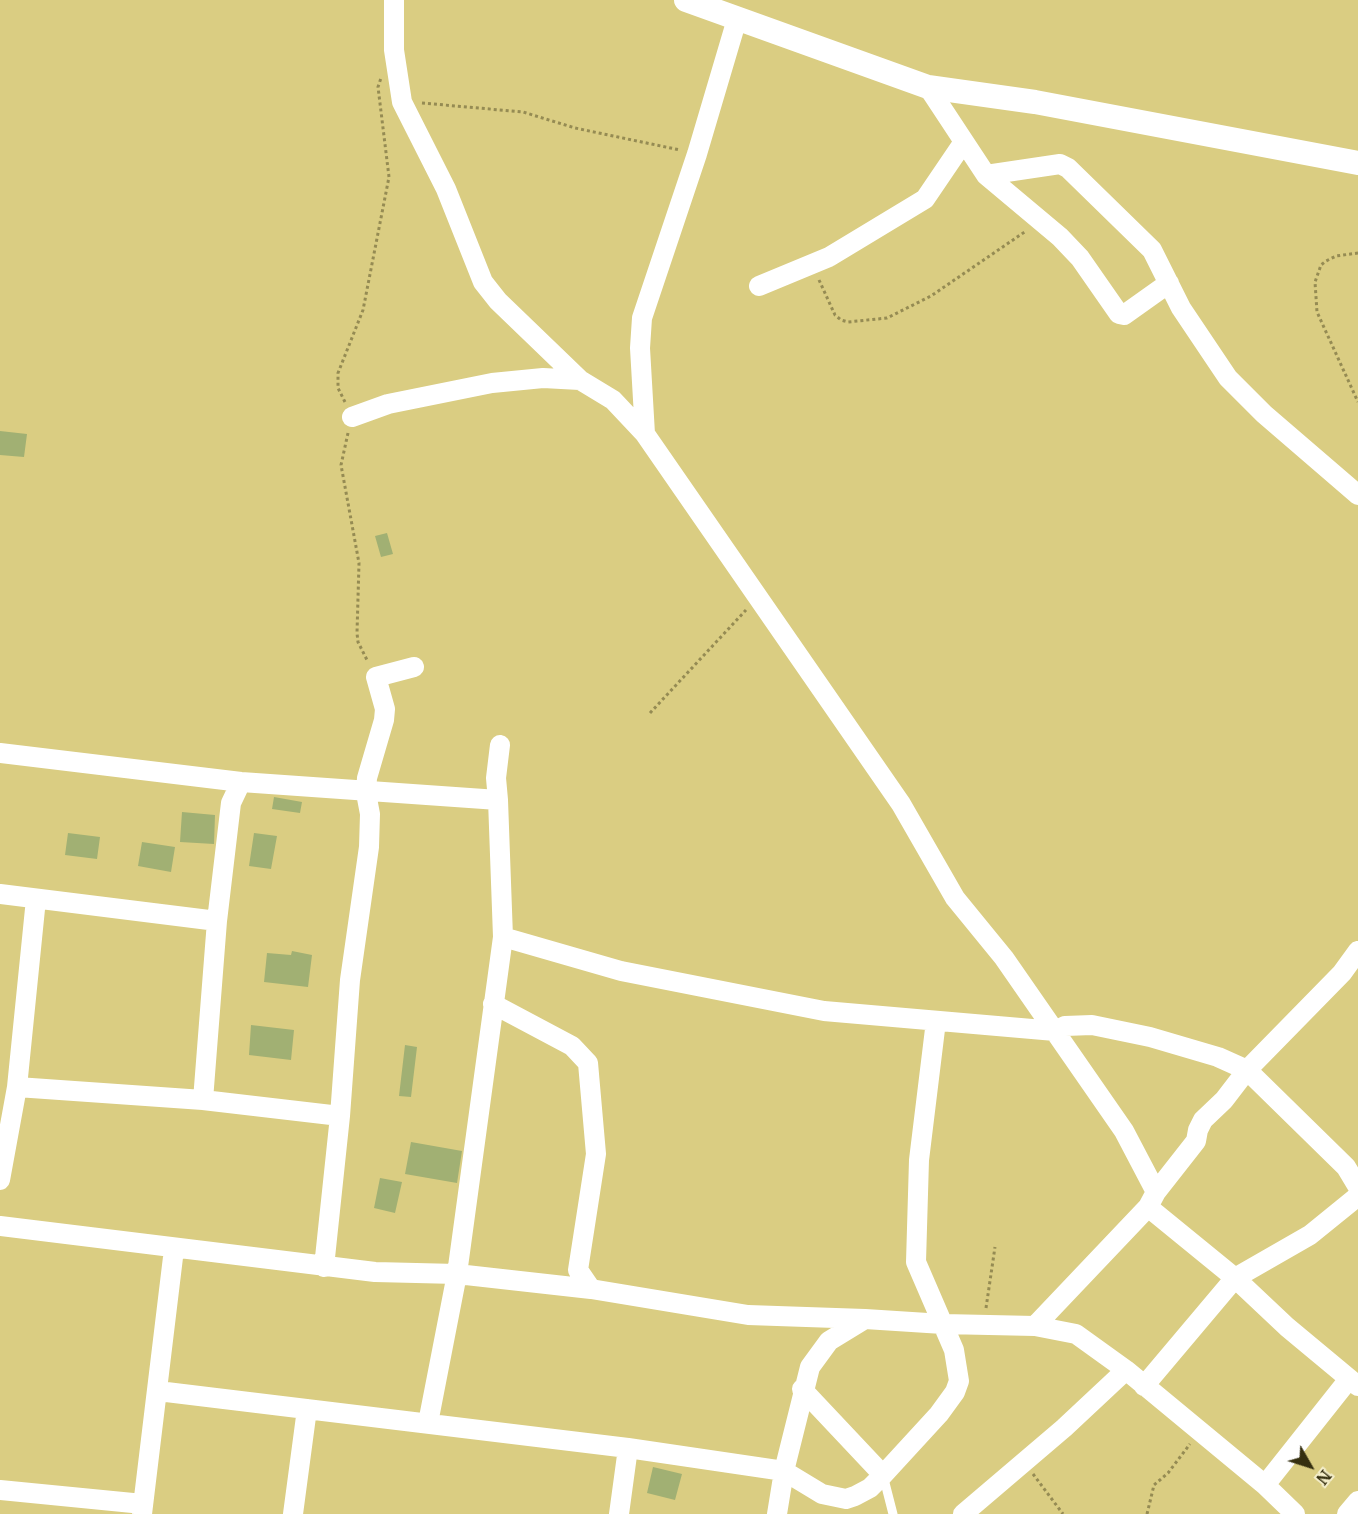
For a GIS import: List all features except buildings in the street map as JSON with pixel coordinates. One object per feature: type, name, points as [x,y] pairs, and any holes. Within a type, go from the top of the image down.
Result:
[{"type":"street","points":[[394,0],[394,50],[402,102],[446,189],[483,282],[498,301],[580,380],[613,400],[645,434],[901,804],[954,898],[1004,958],[1124,1131],[1152,1199],[1287,1327],[1354,1383],[1265,1485]]},
{"type":"street","points":[[686,0],[928,87],[1035,102],[1358,164]]},
{"type":"street","points":[[645,434],[640,348],[642,318],[697,154],[737,19]]},
{"type":"street","points":[[928,87],[963,143],[986,174],[1060,237],[1080,258],[1121,315],[1169,283]]},
{"type":"street","points":[[759,286],[829,257],[926,199],[963,143]]},
{"type":"street","points":[[986,174],[1064,165],[1152,250],[1181,308],[1228,378],[1264,414],[1358,495]]},
{"type":"street","points":[[352,417],[388,404],[492,383],[543,378],[580,380]]},
{"type":"street","points":[[324,1267],[340,1116],[350,980],[369,847],[370,814],[366,793],[367,778],[384,720],[385,709],[376,677],[414,667]]},
{"type":"street","points":[[428,1423],[457,1274],[503,937],[496,778],[500,745]]},
{"type":"street","points":[[0,753],[241,782],[366,793],[498,800]]},
{"type":"street","points":[[203,1100],[217,921],[231,803],[241,782]]},
{"type":"street","points":[[0,894],[217,921]]},
{"type":"street","points":[[0,1180],[17,1087],[36,898]]},
{"type":"street","points":[[503,937],[582,962],[708,990],[824,1011],[1054,1031],[1065,1026],[1092,1025],[1150,1037],[1218,1057],[1247,1070],[1352,1159],[1358,1187]]},
{"type":"street","points":[[1035,1326],[1152,1199],[1196,1141],[1203,1120],[1224,1100],[1247,1070],[1342,973],[1358,951]]},
{"type":"street","points":[[494,1004],[572,1046],[588,1063],[596,1154],[578,1270],[591,1289]]},
{"type":"street","points":[[158,1391],[628,1448],[784,1471],[822,1494],[846,1499],[870,1488],[884,1475],[955,1392],[959,1369],[954,1350],[916,1262],[919,1160],[936,1021]]},
{"type":"street","points":[[17,1087],[203,1100],[340,1116]]},
{"type":"street","points":[[1144,1386],[1235,1278],[1310,1235],[1358,1196]]},
{"type":"street","points":[[0,1226],[324,1267],[375,1272],[457,1274],[591,1289],[748,1315],[1035,1326],[1076,1334],[1126,1370],[1265,1485],[1289,1512]]},
{"type":"street","points":[[0,1490],[143,1509],[174,1249]]},
{"type":"street","points":[[777,1514],[802,1389],[810,1366],[830,1341],[865,1318]]},
{"type":"street","points":[[963,1514],[1126,1370]]},
{"type":"street","points":[[802,1389],[884,1475]]},
{"type":"street","points":[[293,1514],[308,1409]]},
{"type":"street","points":[[619,1514],[628,1448]]},
{"type":"street","points":[[1347,1514],[1358,1501]]},
{"type":"lane","points":[[884,1475],[894,1514]]},
{"type":"path","points":[[376,677],[358,642],[358,563],[341,465],[352,417],[337,380],[360,322],[385,207],[389,177],[378,87],[390,66],[394,50]]},
{"type":"path","points":[[402,102],[523,112],[575,128],[697,154]]},
{"type":"path","points":[[812,264],[836,315],[841,320],[848,322],[887,318],[931,296],[1040,222]]},
{"type":"path","points":[[1358,253],[1336,256],[1326,261],[1321,265],[1315,282],[1317,312],[1358,402]]},
{"type":"path","points":[[650,713],[759,596]]},
{"type":"path","points":[[986,1325],[995,1247]]},
{"type":"path","points":[[1147,1514],[1154,1485],[1168,1473],[1199,1432]]},
{"type":"path","points":[[1023,1461],[1063,1514]]}]
